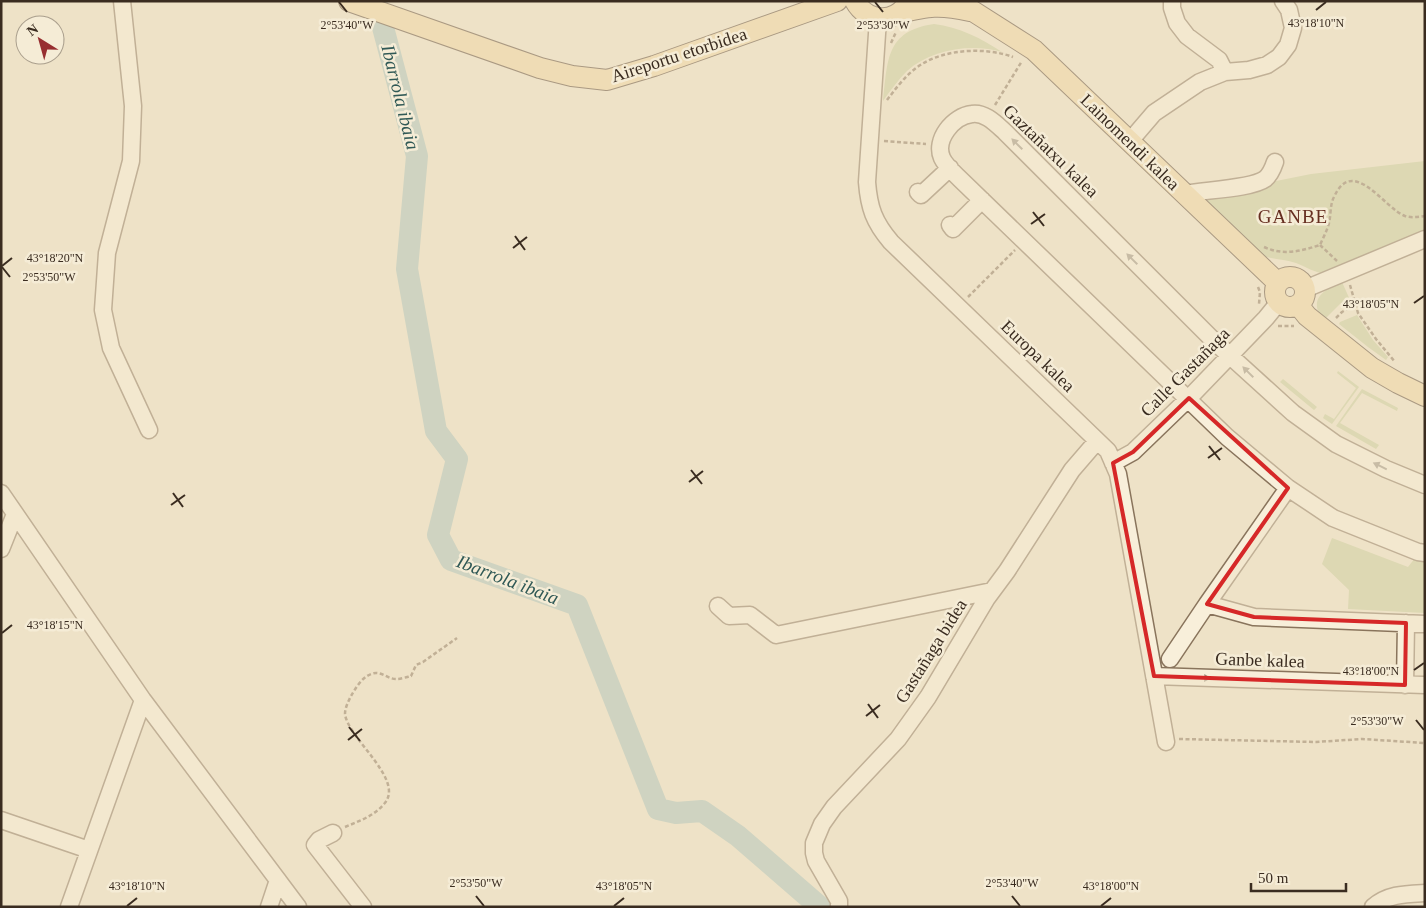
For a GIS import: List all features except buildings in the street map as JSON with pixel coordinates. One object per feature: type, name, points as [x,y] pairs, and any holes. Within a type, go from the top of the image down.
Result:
[{"type":"main road","name":"Aireportu etorbidea","points":[[351,2],[540,68],[572,76],[607,80],[654,66],[837,1]]},
{"type":"main road","points":[[855,1],[864,13],[878,19]]},
{"type":"main road","name":"Lainomendi kalea","points":[[957,1],[974,12],[1130,141],[1184,194],[1278,293]]},
{"type":"main road","name":"Lainomendi kalea","points":[[878,19],[893,17],[904,7],[947,6],[974,12]]},
{"type":"main road","points":[[1302,298],[1288,308],[1278,293],[1287,277],[1295,278],[1303,284],[1302,298],[1307,316],[1372,368],[1425,396]]},
{"type":"street","points":[[122,1],[133,106],[131,160],[107,253],[103,310],[111,348],[149,430]]},
{"type":"street","points":[[1172,1],[1172,8],[1177,23],[1187,36],[1219,60],[1225,72]]},
{"type":"street","points":[[1130,141],[1154,113],[1200,82],[1225,72],[1267,65],[1279,57],[1288,45],[1293,28],[1289,10],[1283,1]]},
{"type":"street","name":"Europa kalea","points":[[878,19],[867,182],[868,203],[874,217],[891,242],[1108,451],[1118,474],[1166,740]]},
{"type":"street","name":"Gaztañatxu kalea","points":[[941,145],[946,131],[956,121],[972,114],[988,117],[1006,132],[1230,356],[1294,413],[1336,444],[1386,469],[1425,484]]},
{"type":"street","points":[[941,145],[943,160],[984,203],[1189,398],[1227,437],[1288,488],[1333,518],[1418,552],[1425,553]]},
{"type":"street","points":[[1184,194],[1248,185],[1264,179],[1272,170],[1275,162]]},
{"type":"street","points":[[918,192],[921,195],[950,168]]},
{"type":"street","points":[[950,225],[953,229],[984,203]]},
{"type":"street","points":[[964,237],[960,234],[984,203]]},
{"type":"street","points":[[1302,298],[1345,273],[1425,239]]},
{"type":"street","name":"Calle Gastañaga","points":[[1113,463],[1133,452],[1230,356],[1266,318],[1278,293]]},
{"type":"street","name":"Gastañaga bidea","points":[[839,907],[839,901],[816,861],[814,853],[814,843],[822,824],[834,807],[903,732],[928,698],[992,591],[1072,470],[1098,441]]},
{"type":"street","points":[[1170,659],[1288,488]]},
{"type":"street","points":[[1,493],[143,700],[298,907]]},
{"type":"street","points":[[1,550],[15,514]]},
{"type":"street","points":[[718,606],[729,616],[750,615],[776,635],[992,591]]},
{"type":"street","points":[[1207,604],[1254,617],[1425,624]]},
{"type":"street","points":[[1405,685],[1406,623]]},
{"type":"street","name":"Ganbe kalea","points":[[1154,676],[1425,686]]},
{"type":"street","points":[[69,907],[143,700]]},
{"type":"street","points":[[1,820],[89,850]]},
{"type":"street","points":[[333,833],[319,840],[315,845],[363,907]]},
{"type":"street","points":[[269,907],[278,880]]},
{"type":"street","points":[[1372,907],[1381,900],[1396,894],[1425,893]]},
{"type":"path","points":[[886,102],[908,75],[922,64],[933,59],[965,52],[1028,56]]},
{"type":"path","points":[[988,117],[1028,56]]},
{"type":"path","points":[[883,141],[941,145]]},
{"type":"path","points":[[1320,245],[1328,226],[1333,198],[1343,184],[1349,182],[1362,182],[1396,211],[1406,216],[1416,218],[1425,216]]},
{"type":"path","points":[[967,298],[1024,241]]},
{"type":"path","points":[[1257,243],[1274,252],[1289,253],[1320,245]]},
{"type":"path","points":[[1320,245],[1341,266],[1358,313],[1396,363]]},
{"type":"path","points":[[1324,330],[1342,312],[1356,304]]},
{"type":"path","points":[[333,833],[372,814],[386,803],[389,796],[384,774],[347,720],[346,709],[355,688],[364,678],[375,673],[382,673],[395,680],[411,676],[416,665],[456,638]]},
{"type":"path","points":[[1166,740],[1316,742],[1362,739],[1425,743]]},
{"type":"highlighted area","points":[[1189,398],[1288,488],[1207,604],[1254,617],[1406,623],[1405,685],[1154,676],[1113,463],[1133,452]]},
{"type":"green space","points":[[934,24],[970,34],[1002,52],[990,49],[965,48],[928,57],[907,71],[883,101],[888,61],[892,50],[906,33]]},
{"type":"green space","points":[[1425,161],[1425,233],[1326,274],[1296,263],[1261,255],[1196,197],[1311,174]]},
{"type":"green space","points":[[1342,282],[1350,300],[1341,303],[1323,321],[1317,307],[1317,301],[1329,288]]},
{"type":"green space","points":[[1357,315],[1373,340],[1388,357],[1386,360],[1339,324]]},
{"type":"green space","points":[[1338,371],[1359,387],[1332,424],[1323,418],[1325,414],[1334,419],[1356,388],[1337,373]]},
{"type":"green space","points":[[1283,379],[1317,407],[1314,410],[1280,382]]},
{"type":"green space","points":[[1362,389],[1398,408],[1397,411],[1362,393],[1340,423],[1379,445],[1376,449],[1336,426]]},
{"type":"green space","points":[[1332,538],[1408,567],[1415,558],[1425,559],[1425,613],[1348,609],[1349,590],[1322,564]]},
{"type":"waterway","name":"Ibarrola ibaia","points":[[376,1],[417,156],[407,269],[436,431],[457,459],[438,535],[451,560],[577,605],[658,809],[676,813],[702,811],[738,836],[820,907]]},
{"type":"district","name":"GANBE","points":[[1293,216]]}]
